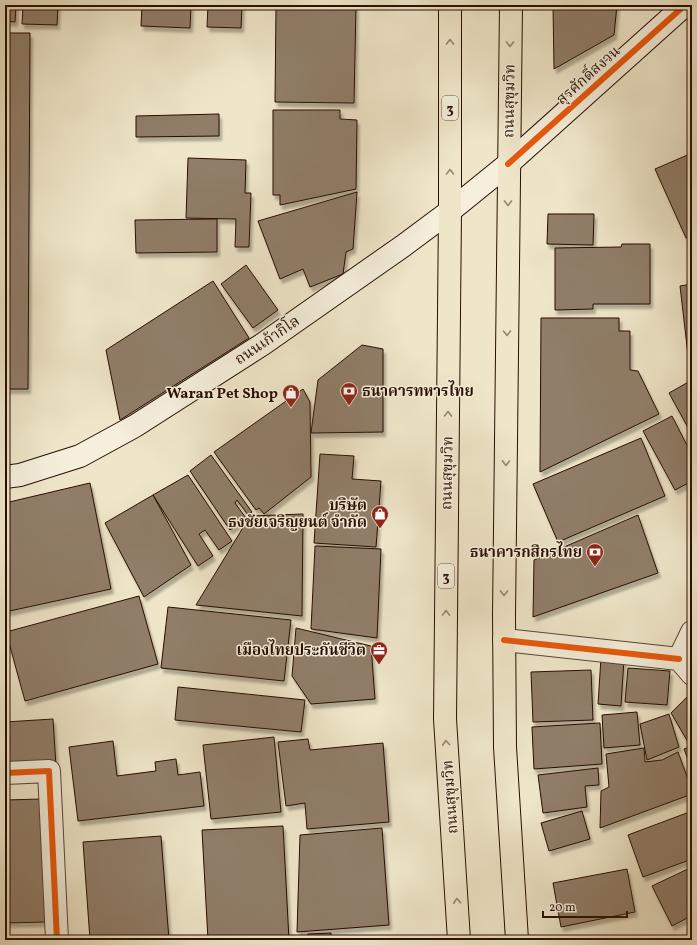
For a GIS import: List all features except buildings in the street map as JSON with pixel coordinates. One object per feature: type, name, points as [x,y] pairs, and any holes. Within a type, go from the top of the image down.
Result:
[{"type":"highway","name":"ถนนสุขุมวิท","points":[[450,5],[450,211],[444,719],[459,940]]},
{"type":"highway","name":"ถนนสุขุมวิท","points":[[510,5],[504,640],[505,747],[517,940]]},
{"type":"street","name":"สุรศักดิ์สงวน","points":[[508,164],[685,5]]},
{"type":"street","name":"ถนนเก้ากิโล","points":[[5,477],[80,456],[135,426],[263,344],[403,246],[450,211],[508,164]]},
{"type":"street","points":[[504,640],[686,666],[692,632]]},
{"type":"street","points":[[5,773],[49,771],[57,940]]},
{"type":"cycle path","points":[[508,164],[685,5]]},
{"type":"cycle path","points":[[504,640],[679,659]]},
{"type":"cycle path","points":[[5,773],[49,771],[57,940]]},
{"type":"place","name":"ธนาคารทหารไทย","points":[[349,406]]},
{"type":"place","name":"Waran Pet Shop","points":[[291,408]]},
{"type":"place","name":"บริษัต ธงชัยเจริญยนต์ จำกัด","points":[[380,529]]},
{"type":"place","name":"ธนาคารกสิกรไทย","points":[[595,567]]},
{"type":"place","name":"เมืองไทยประกันชีวิต","points":[[379,665]]}]
